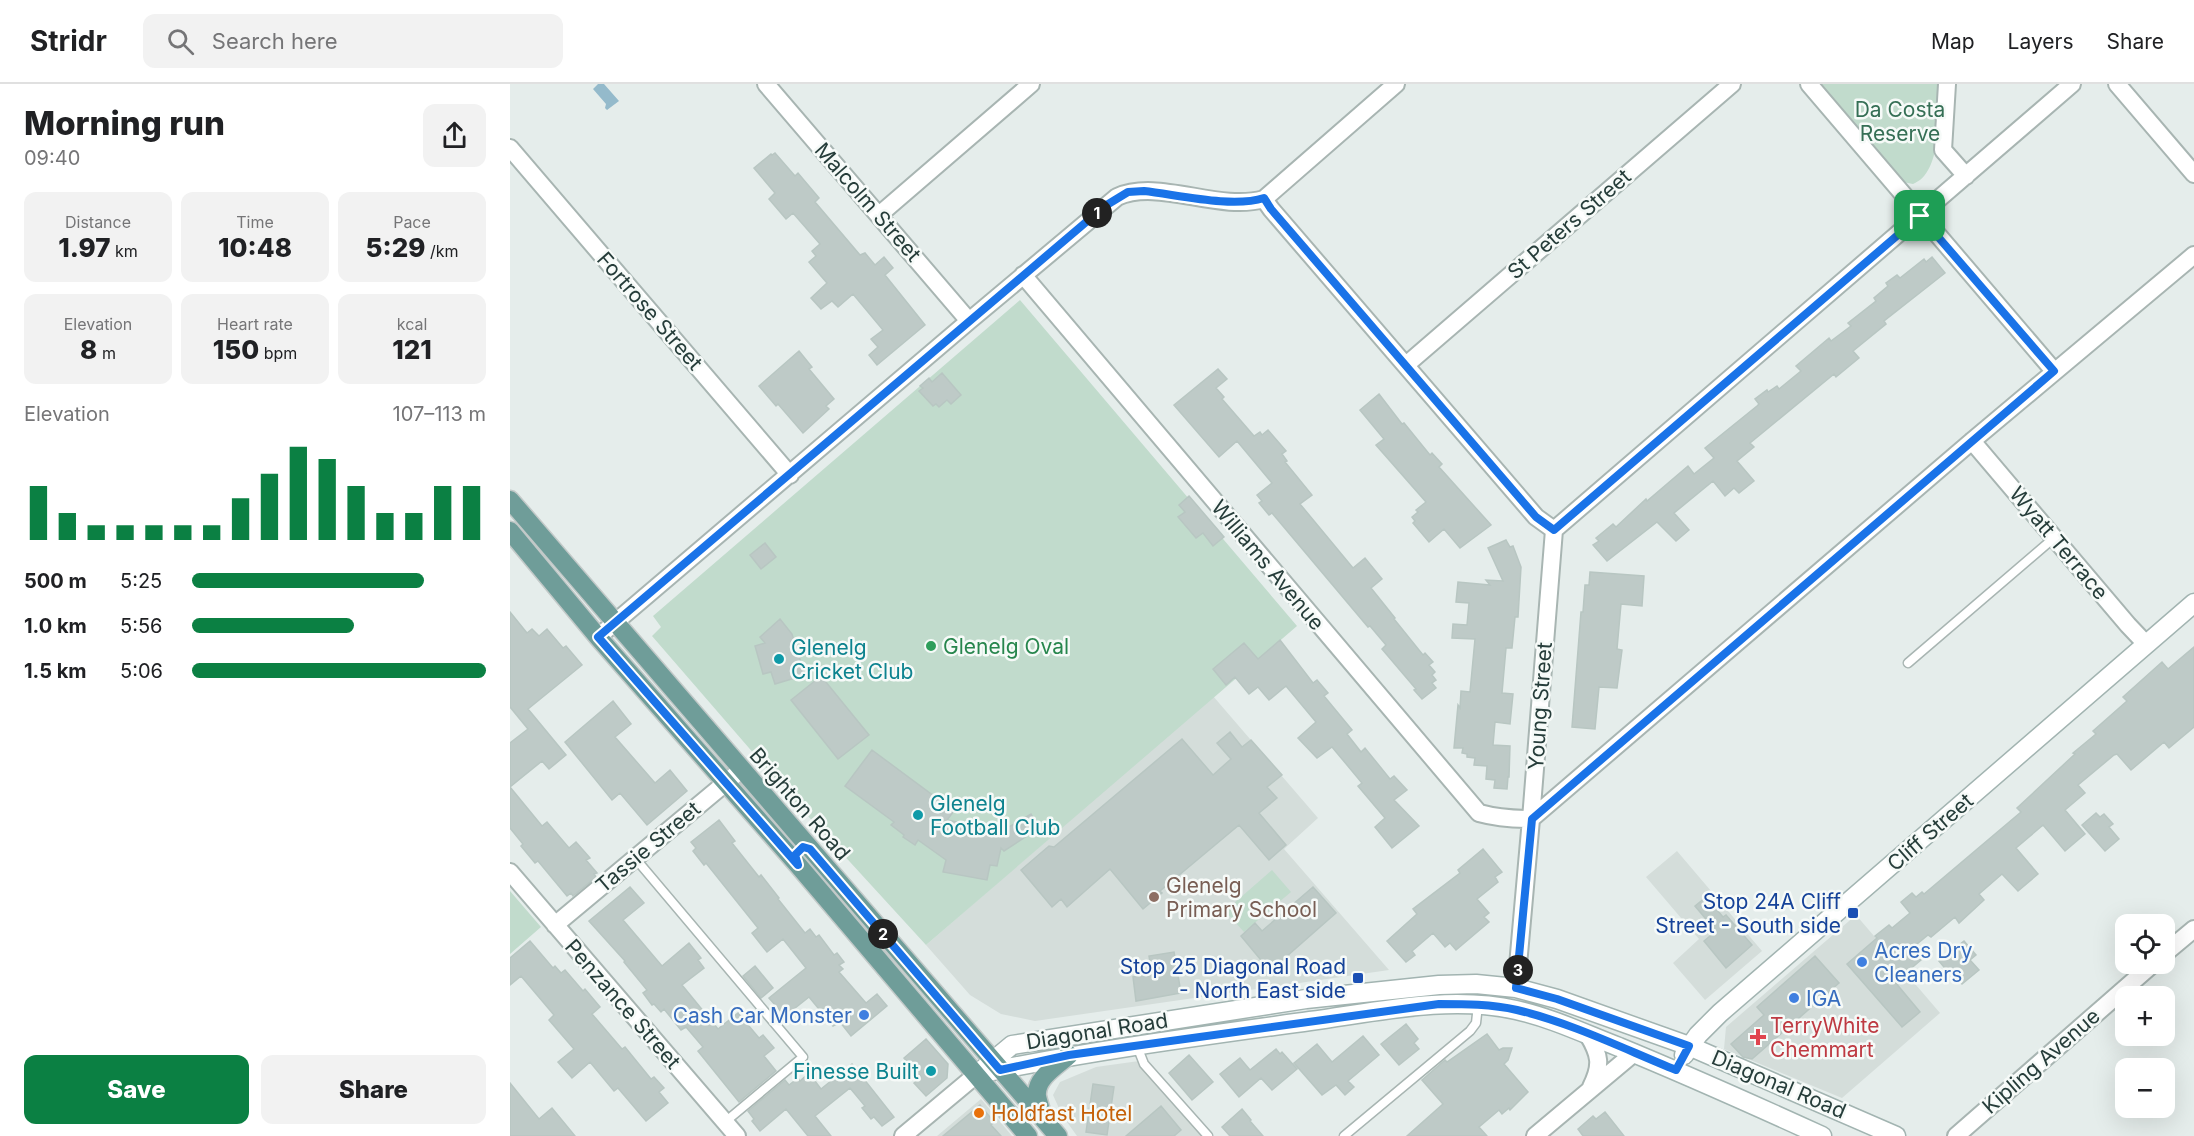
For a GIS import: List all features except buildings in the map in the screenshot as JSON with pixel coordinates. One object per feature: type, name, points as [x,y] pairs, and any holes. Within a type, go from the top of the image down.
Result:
[{"type":"main road","name":"Brighton Road","points":[[511,503],[1058,1136]]},
{"type":"main road","name":"Brighton Road","points":[[510,531],[598,637],[798,865],[1028,1136]]},
{"type":"main road","name":"Cliff Street","points":[[1676,1070],[1689,1046],[1720,1013],[2194,603]]},
{"type":"main road","points":[[767,831],[774,832],[784,828],[786,823],[782,817]]},
{"type":"main road","points":[[798,865],[795,855],[803,847],[810,849]]},
{"type":"main road","name":"Diagonal Road","points":[[997,1065],[1012,1045],[1306,999],[1476,984],[1516,988],[1557,999],[1689,1046],[1888,1134]]},
{"type":"main road","name":"Diagonal Road","points":[[976,1074],[997,1065],[1439,1004],[1478,1005],[1516,1010],[1553,1021],[1676,1070],[1822,1136]]},
{"type":"main road","points":[[1718,1058],[1711,1050],[1708,1039],[1720,1013]]},
{"type":"main road","points":[[1043,1119],[1037,1095],[1038,1088],[1045,1076],[1069,1055]]},
{"type":"street","name":"Malcolm Street","points":[[766,84],[969,321]]},
{"type":"street","points":[[879,215],[1030,84]]},
{"type":"street","points":[[598,637],[1105,206],[1128,192],[1144,191],[1235,202],[1251,202],[1264,198],[1396,84]]},
{"type":"street","name":"St Peters Street","points":[[1407,364],[1732,84]]},
{"type":"street","points":[[1809,84],[2054,371]]},
{"type":"street","points":[[1947,84],[1943,150],[1966,176]]},
{"type":"street","points":[[1264,198],[1275,214],[1407,364],[1536,517],[1554,530],[2072,84]]},
{"type":"street","points":[[2117,84],[2194,174]]},
{"type":"street","name":"Fortrose Street","points":[[510,148],[790,475]]},
{"type":"street","points":[[1532,819],[2054,371],[2194,255]]},
{"type":"street","name":"Williams Avenue","points":[[1023,275],[1479,813],[1501,819],[1532,819]]},
{"type":"street","name":"Wyatt Terrace","points":[[1972,441],[2128,626],[2146,644]]},
{"type":"street","name":"Young Street","points":[[1516,988],[1532,819],[1554,530]]},
{"type":"street","name":"Tassie Street","points":[[555,926],[741,770]]},
{"type":"street","name":"Penzance Street","points":[[510,872],[737,1136]]},
{"type":"street","points":[[2175,945],[2194,929]]},
{"type":"street","name":"Kipling Avenue","points":[[1956,1136],[2141,974]]},
{"type":"street","points":[[1588,1035],[1598,1052],[1598,1074],[1589,1090]]},
{"type":"street","points":[[1535,1136],[1634,1053]]},
{"type":"street","points":[[903,1136],[976,1074]]},
{"type":"lane","points":[[1908,663],[2055,537]]},
{"type":"lane","points":[[635,858],[803,1057],[725,1122]]},
{"type":"lane","points":[[1344,1136],[1470,1031],[1476,1023],[1478,1005]]},
{"type":"lane","points":[[1137,1046],[1144,1064],[1208,1136]]},
{"type":"shaded area","name":"Glenelg Primary School","points":[[1213,696],[1318,818],[1284,849],[1389,970],[1035,1021],[1001,1014],[970,995],[926,945]]},
{"type":"shaded area","points":[[1677,851],[1762,951],[1705,1000],[1673,963],[1699,939],[1646,877]]},
{"type":"shaded area","points":[[1856,915],[1940,1013],[1842,1098],[1724,1049],[1726,1027]]},
{"type":"shaded area","points":[[1139,1061],[1204,1136],[1077,1136],[1062,1115],[1053,1095],[1060,1082],[1096,1067]]},
{"type":"shaded area","name":"Holdfast Hotel","points":[[981,1099],[1012,1136],[937,1136]]},
{"type":"green space","name":"Da Costa Reserve","points":[[1820,84],[1940,84],[1937,140],[1930,168],[1923,178],[1913,184],[1903,182]]},
{"type":"green space","name":"Glenelg Oval","points":[[1020,300],[1297,626],[926,945],[807,815],[652,636],[661,627],[653,616]]},
{"type":"green space","points":[[1272,870],[1291,892],[1244,932],[1225,911]]},
{"type":"green space","points":[[510,891],[541,927],[510,954]]},
{"type":"water","points":[[598,84],[604,84],[619,101],[607,110],[606,104],[593,89]]},
{"type":"place","name":"Glenelg Oval","points":[[931,646]]},
{"type":"place","name":"Glenelg Cricket Club","points":[[779,659]]},
{"type":"place","name":"Glenelg Football Club","points":[[918,815]]},
{"type":"place","name":"Glenelg Primary School","points":[[1154,897]]},
{"type":"place","name":"Stop 24A Cliff Street - South side","points":[[1853,913]]},
{"type":"place","name":"Acres Dry Cleaners","points":[[1862,962]]},
{"type":"place","name":"Stop 25 Diagonal Road - North East side","points":[[1358,978]]},
{"type":"place","name":"IGA","points":[[1794,998]]},
{"type":"place","name":"Cash Car Monster","points":[[864,1015]]},
{"type":"place","name":"TerryWhite Chemmart","points":[[1758,1037]]},
{"type":"place","name":"Finesse Built","points":[[931,1071]]},
{"type":"place","name":"Holdfast Hotel","points":[[979,1113]]},
{"type":"route","points":[[1144,191],[1235,202],[1251,202],[1264,198],[1271,209],[1407,364],[1536,517],[1554,530],[1920,216],[2054,371],[1532,819],[1516,988],[1557,999],[1689,1046],[1676,1070],[1553,1021],[1516,1010],[1478,1005],[1439,1004],[1069,1055],[1000,1070],[810,849],[803,847],[795,855],[798,865],[598,637],[1105,206],[1128,192],[1144,191]]}]
